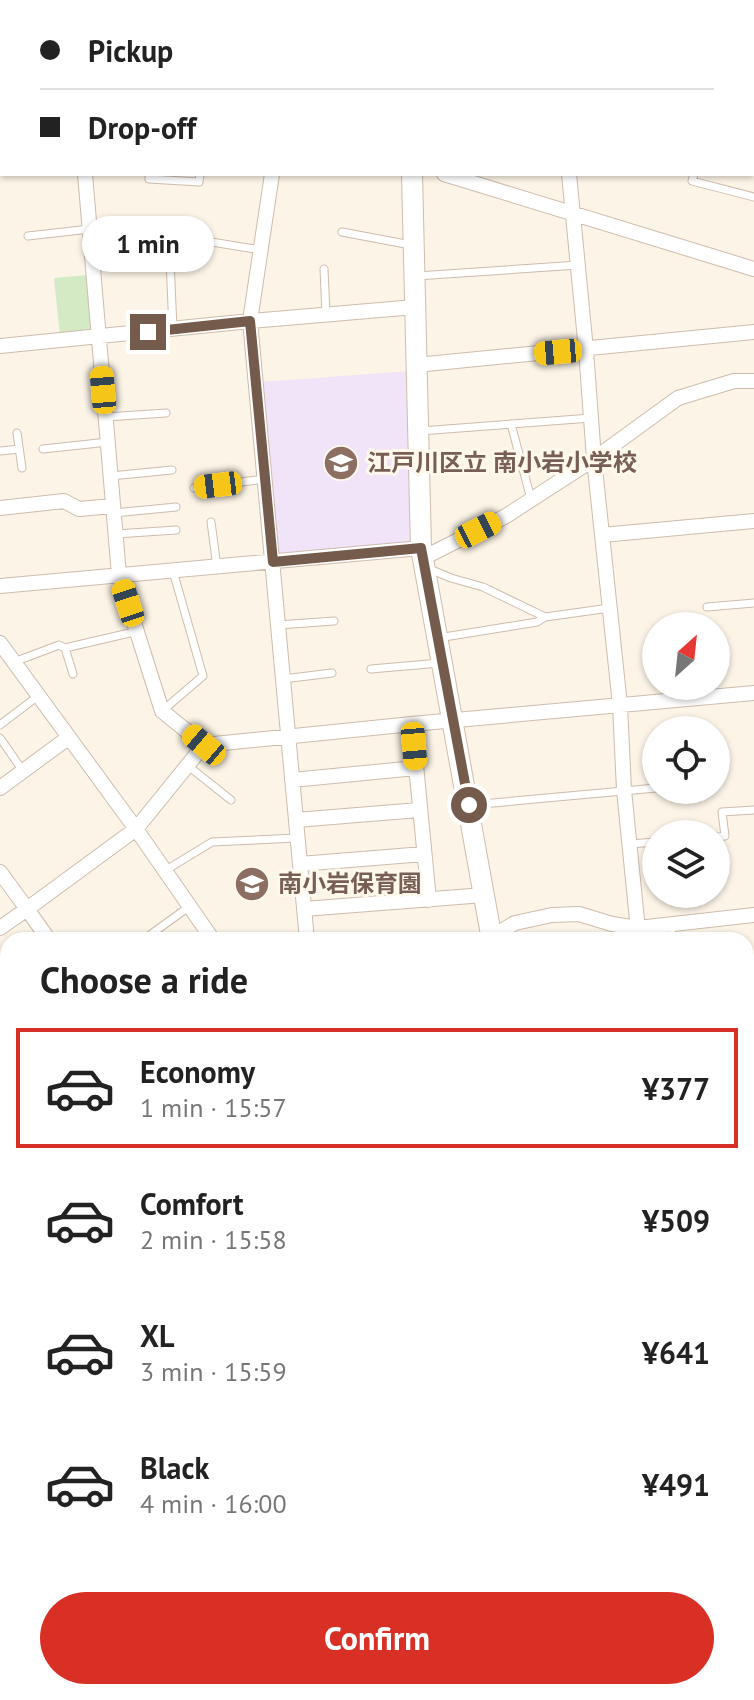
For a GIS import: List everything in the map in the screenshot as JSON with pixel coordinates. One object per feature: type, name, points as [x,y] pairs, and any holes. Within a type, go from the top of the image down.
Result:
[{"type":"street","points":[[85,176],[119,575],[162,711],[204,745]]},
{"type":"street","points":[[272,176],[250,321],[306,932]]},
{"type":"street","points":[[412,176],[423,558],[489,932]]},
{"type":"street","points":[[451,176],[754,269]]},
{"type":"street","points":[[569,176],[620,705],[624,790],[638,932]]},
{"type":"street","points":[[0,346],[415,307]]},
{"type":"street","points":[[416,365],[754,332]]},
{"type":"street","points":[[0,586],[273,562],[423,558],[532,500],[678,398],[734,381],[754,381]]},
{"type":"street","points":[[0,508],[64,501],[79,509],[114,509]]},
{"type":"street","points":[[602,535],[754,521]]},
{"type":"street","points":[[5,654],[166,870],[208,932]]},
{"type":"street","points":[[0,928],[136,829],[204,745],[754,693]]},
{"type":"street","points":[[412,724],[429,900]]},
{"type":"street","points":[[0,788],[68,738]]},
{"type":"street","points":[[292,780],[416,768]]},
{"type":"street","points":[[296,820],[419,810]]},
{"type":"street","points":[[300,864],[424,854]]},
{"type":"street","points":[[0,872],[43,932]]},
{"type":"street","points":[[304,909],[484,895]]},
{"type":"street","points":[[501,932],[515,923],[552,915],[579,914],[633,932]]},
{"type":"street","points":[[644,932],[671,923],[754,915]]},
{"type":"lane","points":[[149,176],[149,179],[199,182],[200,176]]},
{"type":"lane","points":[[693,176],[692,181],[754,197]]},
{"type":"lane","points":[[28,236],[90,229]]},
{"type":"lane","points":[[342,232],[414,245]]},
{"type":"lane","points":[[187,238],[261,250]]},
{"type":"lane","points":[[91,249],[154,243]]},
{"type":"lane","points":[[170,260],[173,329]]},
{"type":"lane","points":[[414,276],[578,265]]},
{"type":"lane","points":[[324,269],[326,314]]},
{"type":"lane","points":[[106,417],[166,413]]},
{"type":"lane","points":[[418,431],[591,418]]},
{"type":"lane","points":[[511,424],[532,500]]},
{"type":"lane","points":[[17,433],[22,468]]},
{"type":"lane","points":[[43,449],[108,442]]},
{"type":"lane","points":[[0,451],[19,449]]},
{"type":"lane","points":[[111,476],[172,470]]},
{"type":"lane","points":[[194,488],[265,479]]},
{"type":"lane","points":[[114,509],[176,507]]},
{"type":"lane","points":[[211,522],[217,567]]},
{"type":"lane","points":[[116,534],[176,530]]},
{"type":"lane","points":[[423,558],[451,578],[483,587],[545,617]]},
{"type":"lane","points":[[162,711],[203,676],[173,571]]},
{"type":"lane","points":[[707,607],[754,603]]},
{"type":"lane","points":[[438,638],[610,608]]},
{"type":"lane","points":[[278,625],[334,621]]},
{"type":"lane","points":[[5,654],[59,645],[65,648],[138,631]]},
{"type":"lane","points":[[65,648],[73,674]]},
{"type":"lane","points":[[371,669],[442,663]]},
{"type":"lane","points":[[283,679],[332,673]]},
{"type":"lane","points":[[0,725],[38,696]]},
{"type":"lane","points":[[0,738],[23,771]]},
{"type":"lane","points":[[187,765],[231,800]]},
{"type":"lane","points":[[469,805],[642,789]]},
{"type":"lane","points":[[723,820],[722,812],[754,810]]},
{"type":"lane","points":[[166,870],[212,842],[297,838]]},
{"type":"lane","points":[[629,844],[642,843]]},
{"type":"lane","points":[[154,932],[190,906]]},
{"type":"lane","points":[[671,923],[672,932]]},
{"type":"shaded area","name":"江戸川区立 南小岩小学校","points":[[410,371],[414,544],[283,556],[278,553],[261,382]]},
{"type":"green space","points":[[89,275],[94,333],[60,336],[54,278]]},
{"type":"place","name":"江戸川区立 南小岩小学校","points":[[341,463]]},
{"type":"place","name":"南小岩保育園","points":[[252,884]]},
{"type":"route","points":[[148,332],[250,321],[273,562],[421,548],[469,805]]}]
